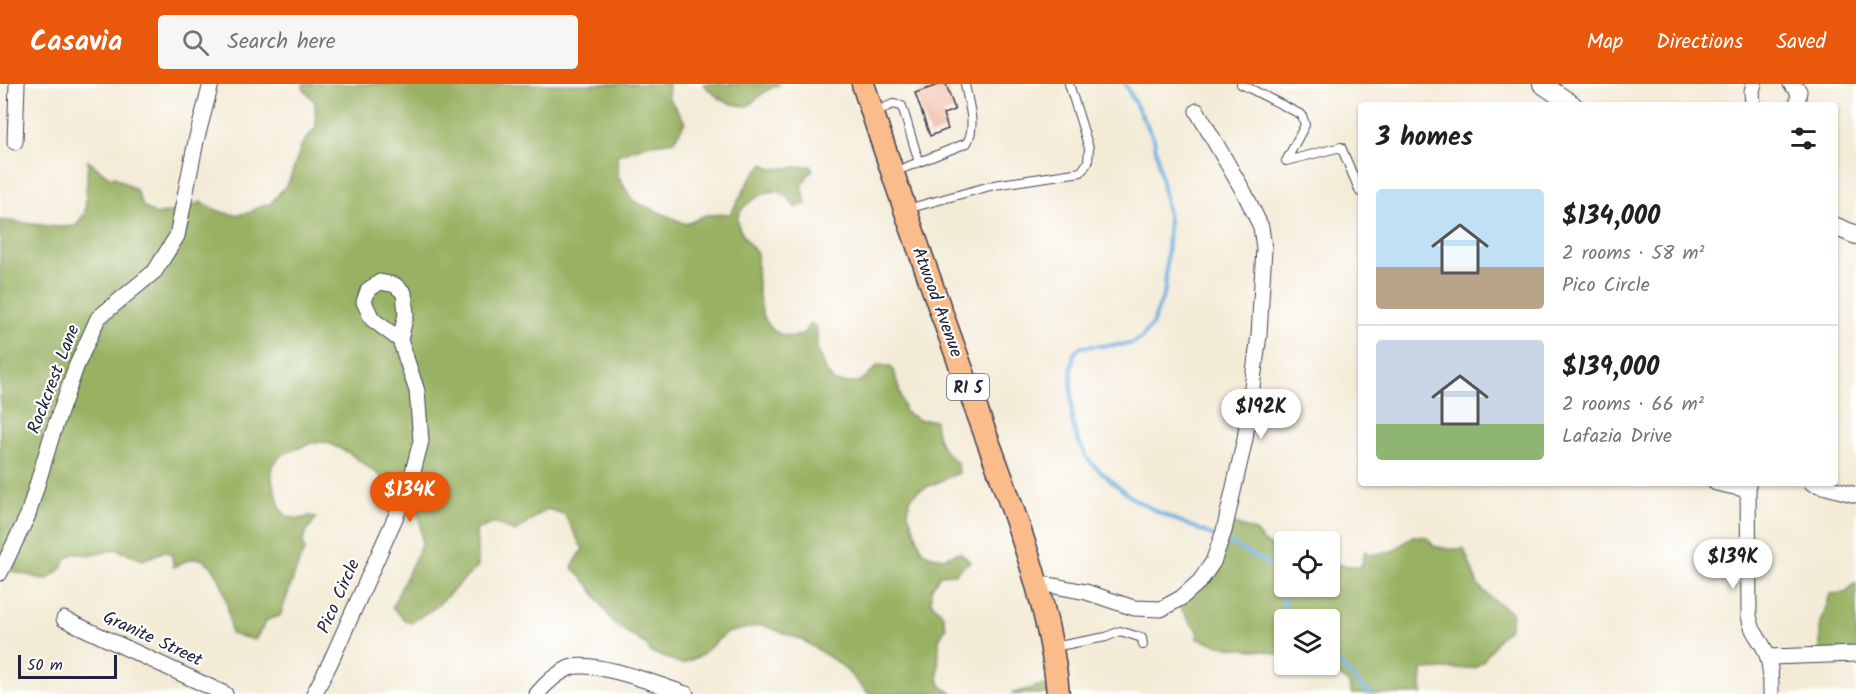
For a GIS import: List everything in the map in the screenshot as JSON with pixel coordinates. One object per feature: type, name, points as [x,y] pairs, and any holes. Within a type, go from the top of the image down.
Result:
[{"type":"main road","name":"Atwood Avenue","points":[[863,84],[905,210],[1020,531],[1051,647],[1058,694]]},
{"type":"street","points":[[15,142],[17,84]]},
{"type":"street","name":"Rockcrest Lane","points":[[0,573],[28,515],[58,416],[76,367],[98,318],[155,271],[177,236],[196,141],[211,84]]},
{"type":"street","points":[[1542,84],[1569,102]]},
{"type":"street","points":[[1753,102],[1754,84]]},
{"type":"street","points":[[1791,84],[1798,92],[1797,102]]},
{"type":"street","points":[[1034,582],[1086,592],[1134,608],[1161,609],[1181,598],[1200,581],[1213,562],[1224,531],[1246,428],[1259,335],[1264,248],[1261,227],[1245,194],[1197,111]]},
{"type":"street","points":[[1838,228],[1856,235]]},
{"type":"street","name":"Pico Circle","points":[[314,694],[409,487],[421,441],[417,391],[400,340]]},
{"type":"street","points":[[1823,486],[1856,495]]},
{"type":"street","points":[[1748,487],[1749,615],[1751,629],[1768,657],[1771,694]]},
{"type":"street","name":"Granite Street","points":[[64,619],[221,693]]},
{"type":"street","points":[[1768,657],[1856,654]]},
{"type":"street","points":[[537,694],[549,680],[571,667],[597,667],[650,689],[686,694]]},
{"type":"lane","points":[[893,173],[967,143],[972,127],[965,84]]},
{"type":"lane","points":[[905,210],[994,184],[1081,172],[1088,162],[1089,147],[1068,84]]},
{"type":"lane","points":[[1241,84],[1302,116],[1305,125],[1286,161],[1341,147],[1358,187]]},
{"type":"lane","points":[[873,113],[893,104],[902,106],[919,162]]},
{"type":"lane","points":[[1051,647],[1106,637],[1120,631],[1138,635],[1142,638],[1143,645]]},
{"type":"green space","points":[[303,84],[669,84],[668,97],[685,122],[674,141],[646,145],[617,155],[618,177],[633,201],[686,224],[706,215],[730,214],[750,180],[764,164],[771,169],[811,166],[813,171],[802,185],[806,204],[795,208],[787,196],[782,193],[767,192],[743,208],[738,216],[739,226],[757,253],[762,309],[766,322],[774,331],[786,336],[802,335],[811,323],[817,328],[817,348],[825,370],[834,382],[853,383],[868,376],[878,365],[889,366],[894,371],[905,412],[919,420],[935,420],[941,444],[958,463],[959,473],[918,491],[909,500],[908,513],[922,550],[928,555],[944,558],[960,552],[970,562],[955,574],[940,575],[931,589],[931,602],[942,613],[946,627],[939,639],[938,679],[943,688],[954,694],[869,694],[840,664],[803,640],[762,625],[726,633],[700,656],[682,664],[650,652],[647,645],[614,624],[588,584],[572,567],[583,549],[564,514],[547,509],[515,532],[495,523],[476,530],[478,566],[437,606],[411,623],[406,621],[392,607],[422,544],[420,517],[395,487],[349,453],[326,442],[311,443],[281,455],[272,467],[272,480],[281,510],[288,517],[316,518],[304,537],[305,551],[280,616],[267,620],[255,640],[231,634],[227,602],[220,580],[208,563],[197,558],[173,567],[172,555],[165,551],[143,560],[116,549],[93,555],[75,553],[66,559],[61,569],[46,580],[0,568],[0,220],[58,227],[76,226],[85,213],[88,161],[112,179],[113,176],[136,190],[143,206],[156,215],[181,210],[201,202],[235,215],[248,213],[270,204],[289,182],[302,144],[316,127],[315,102],[303,88]]},
{"type":"green space","points":[[703,84],[780,84],[766,91],[748,106],[723,100]]},
{"type":"green space","points":[[1228,522],[1255,531],[1265,543],[1274,548],[1274,597],[1340,597],[1340,565],[1361,567],[1365,551],[1371,555],[1393,551],[1413,536],[1428,537],[1433,546],[1464,549],[1478,585],[1512,613],[1510,628],[1499,638],[1483,661],[1474,668],[1422,670],[1423,694],[1352,694],[1348,682],[1338,675],[1340,675],[1340,609],[1274,609],[1274,653],[1233,648],[1197,639],[1198,630],[1190,623],[1178,603],[1199,583]]},
{"type":"green space","points":[[1856,583],[1856,653],[1820,654],[1820,627],[1830,594],[1845,593]]},
{"type":"green space","points":[[1042,685],[1058,694],[1011,694]]},
{"type":"building","points":[[946,84],[955,110],[943,114],[948,129],[930,136],[915,93]]},
{"type":"waterway","points":[[1125,84],[1154,139],[1169,220],[1165,291],[1152,325],[1140,339],[1130,344],[1081,347],[1074,353],[1071,372],[1072,421],[1077,439],[1092,464],[1132,498],[1160,513],[1219,538]]},
{"type":"waterway","points":[[1226,541],[1274,567],[1284,587],[1286,609]]},
{"type":"waterway","points":[[1340,665],[1371,694]]}]
